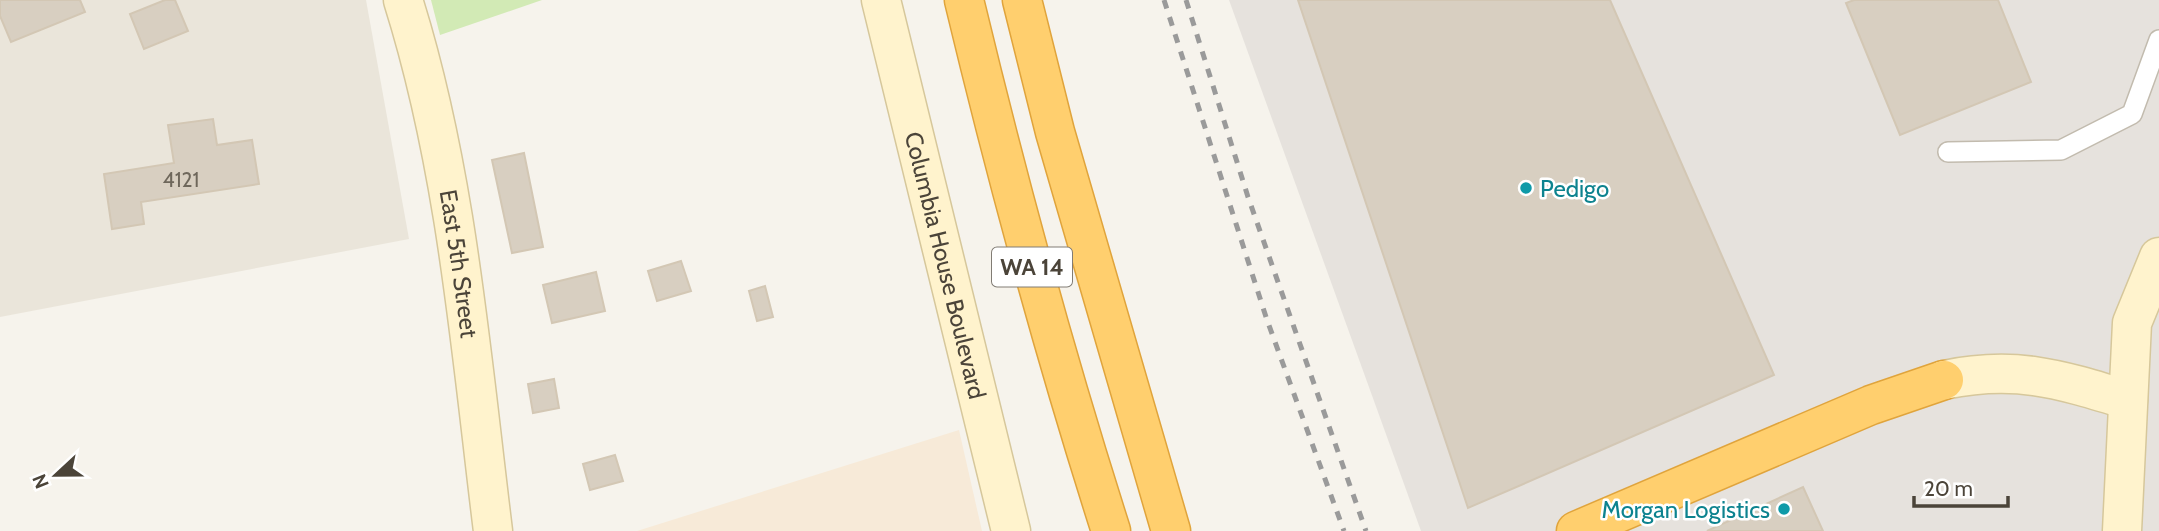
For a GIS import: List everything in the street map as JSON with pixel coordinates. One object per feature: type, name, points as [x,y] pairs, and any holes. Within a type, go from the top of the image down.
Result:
[{"type":"highway","name":"WA 14","points":[[964,0],[999,146],[1067,395],[1111,531]]},
{"type":"highway","name":"WA 14","points":[[1022,0],[1055,132],[1173,523]]},
{"type":"highway","points":[[1576,531],[1871,405],[1944,380]]},
{"type":"street","name":"East 5th Street","points":[[403,0],[419,51],[444,163],[493,531]]},
{"type":"street","name":"Columbia House Boulevard","points":[[881,0],[1012,531]]},
{"type":"street","points":[[2122,531],[2132,323],[2159,257]]},
{"type":"street","points":[[2128,400],[2159,351]]},
{"type":"street","points":[[1944,380],[1982,372],[2026,374],[2074,384],[2128,400]]},
{"type":"lane","points":[[1948,152],[2061,150],[2133,114],[2159,40]]},
{"type":"shaded area","points":[[0,0],[366,0],[409,239],[0,317]]},
{"type":"shaded area","points":[[1229,0],[2159,0],[2159,531],[1421,531]]},
{"type":"shaded area","points":[[959,430],[982,531],[637,531]]},
{"type":"green space","points":[[431,0],[542,0],[440,35]]},
{"type":"building","points":[[0,0],[80,0],[85,12],[11,42],[0,16]]},
{"type":"building","points":[[165,0],[175,0],[188,31],[144,49],[130,14]]},
{"type":"building","name":"Pedigo","points":[[1298,0],[1610,0],[1774,375],[1468,508]]},
{"type":"building","points":[[1854,0],[1998,0],[2031,82],[1900,135],[1846,3]]},
{"type":"building","points":[[213,119],[217,145],[252,140],[259,184],[141,202],[144,224],[112,229],[104,174],[174,163],[168,125]]},
{"type":"building","points":[[524,153],[543,247],[512,253],[492,160]]},
{"type":"building","points":[[681,261],[691,291],[657,301],[648,271]]},
{"type":"building","points":[[596,272],[605,311],[552,323],[543,285]]},
{"type":"building","points":[[765,286],[773,317],[757,321],[749,291]]},
{"type":"building","points":[[554,379],[559,408],[533,413],[528,384]]},
{"type":"building","points":[[615,455],[623,481],[590,490],[583,464]]},
{"type":"building","name":"Morgan Logistics","points":[[1803,487],[1823,531],[1707,531]]},
{"type":"railway","points":[[1164,0],[1267,320],[1344,531]]},
{"type":"railway","points":[[1186,0],[1248,197],[1366,531]]},
{"type":"place","name":"Pedigo","points":[[1526,188]]},
{"type":"place","name":"Morgan Logistics","points":[[1784,509]]}]
